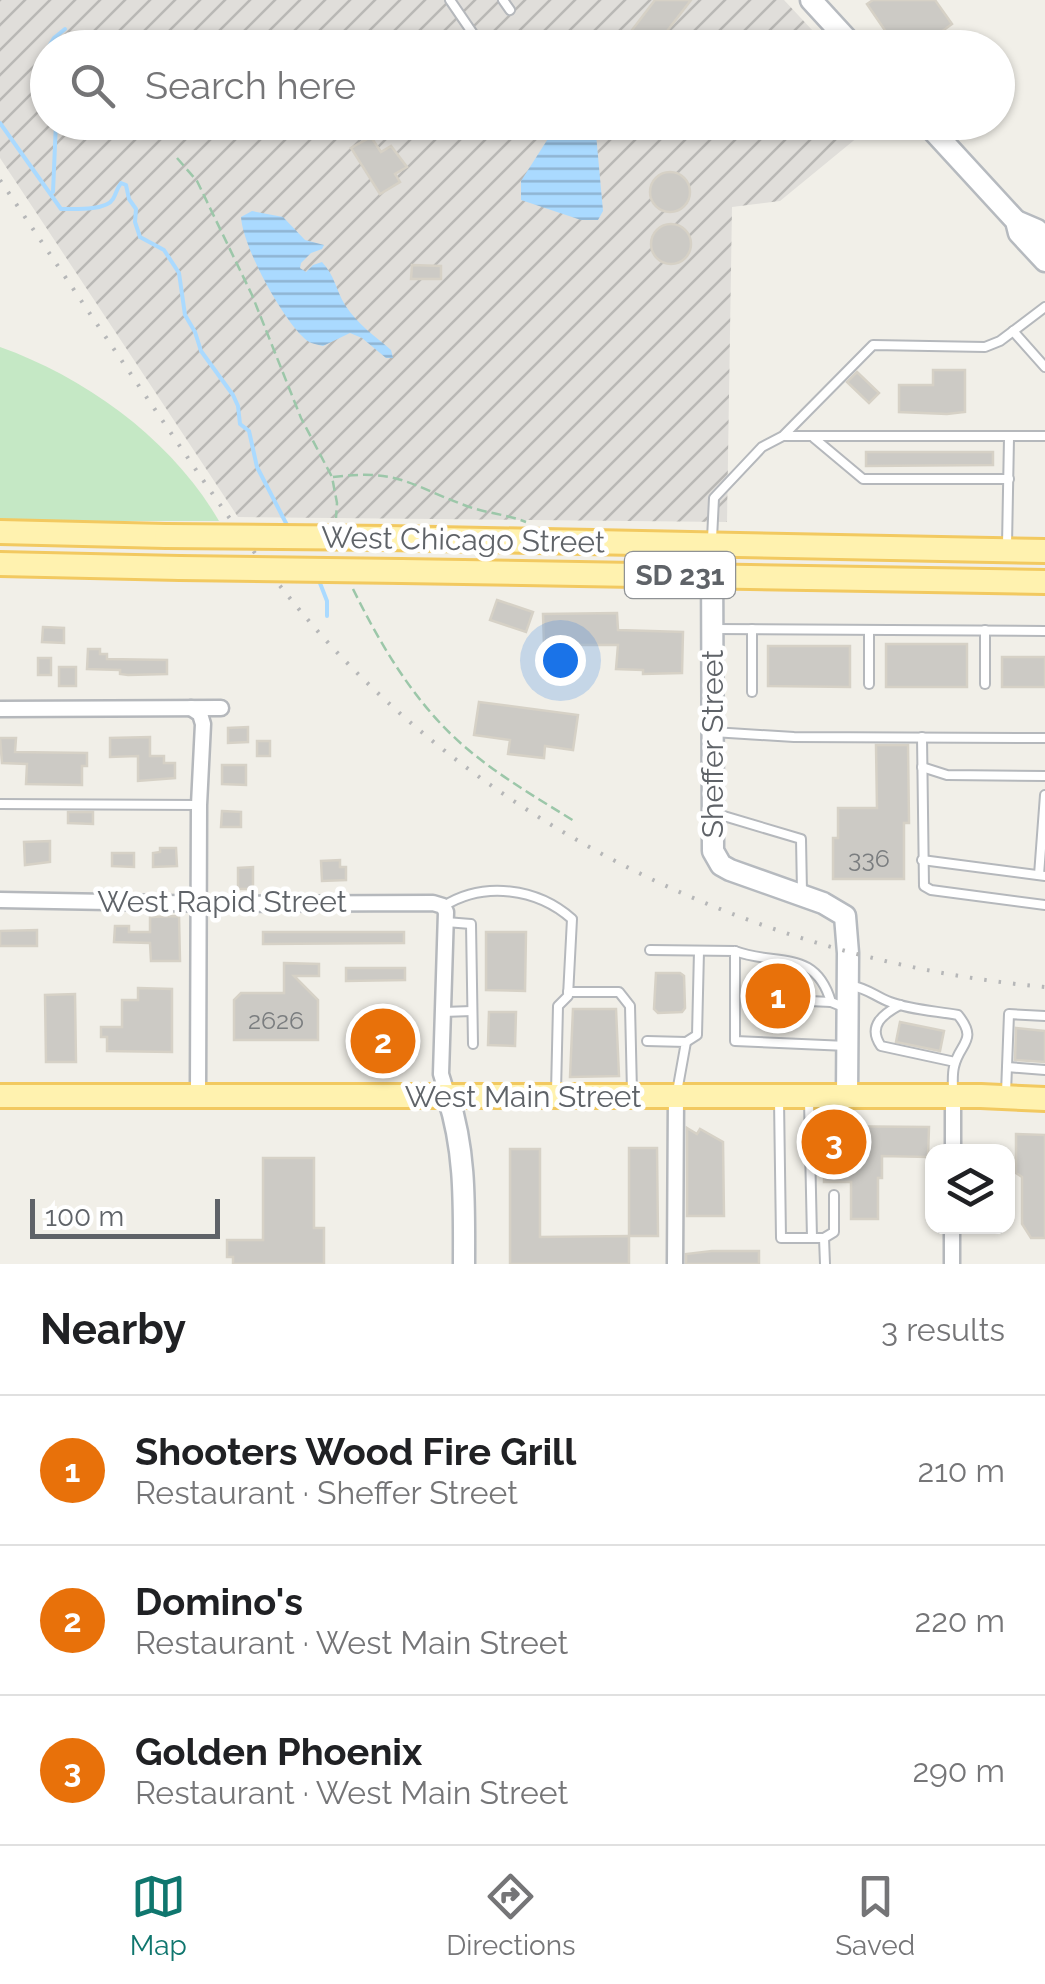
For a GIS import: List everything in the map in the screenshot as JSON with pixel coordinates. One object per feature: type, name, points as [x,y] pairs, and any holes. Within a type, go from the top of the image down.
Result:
[{"type":"main road","name":"West Chicago Street","points":[[0,532],[802,548],[1007,546],[1045,551]]},
{"type":"main road","points":[[802,548],[880,540],[1007,546],[1045,543]]},
{"type":"main road","points":[[712,576],[717,567],[740,555],[802,556],[856,547]]},
{"type":"main road","name":"West Chicago Street","points":[[0,564],[1045,582]]},
{"type":"main road","name":"West Main Street","points":[[0,1096],[1045,1099]]},
{"type":"street","points":[[812,0],[840,30]]},
{"type":"street","points":[[942,140],[1016,221],[1045,238]]},
{"type":"street","points":[[1016,221],[1020,234],[1045,262]]},
{"type":"street","name":"Sheffer Street","points":[[712,544],[713,851],[721,865],[833,907],[844,916],[847,985],[839,1005],[847,1046],[846,1097]]},
{"type":"street","points":[[0,708],[221,708]]},
{"type":"street","points":[[190,708],[200,714],[203,724],[198,1095]]},
{"type":"street","name":"West Rapid Street","points":[[0,900],[434,903],[444,914]]},
{"type":"street","points":[[444,914],[441,1074],[459,1133],[464,1264]]},
{"type":"street","points":[[676,1096],[676,1264]]},
{"type":"street","points":[[953,1096],[953,1144]]},
{"type":"street","points":[[952,1234],[952,1264]]},
{"type":"lane","points":[[450,0],[470,30]]},
{"type":"lane","points":[[503,0],[510,10]]},
{"type":"lane","points":[[712,544],[714,498],[762,448],[784,436],[872,346],[985,347],[1045,307]]},
{"type":"lane","points":[[1013,331],[1045,367]]},
{"type":"lane","points":[[784,436],[1045,436]]},
{"type":"lane","points":[[813,437],[863,480],[1009,479]]},
{"type":"lane","points":[[1007,546],[1009,438]]},
{"type":"lane","points":[[712,628],[1045,631]]},
{"type":"lane","points":[[752,629],[752,692]]},
{"type":"lane","points":[[869,630],[869,684]]},
{"type":"lane","points":[[985,630],[986,684]]},
{"type":"lane","points":[[713,732],[794,737],[1045,738]]},
{"type":"lane","points":[[922,738],[922,880],[931,890],[1045,905]]},
{"type":"lane","points":[[922,767],[947,775],[1045,776]]},
{"type":"lane","points":[[922,860],[1042,876],[1045,795]]},
{"type":"lane","points":[[0,804],[199,804]]},
{"type":"lane","points":[[712,812],[801,840],[802,896]]},
{"type":"lane","points":[[473,1044],[471,924],[444,914],[468,892],[501,890],[556,906],[572,919],[568,992],[558,1006],[556,1097]]},
{"type":"lane","points":[[650,950],[735,951],[754,958],[808,966],[822,976],[839,1005]]},
{"type":"lane","points":[[647,1041],[686,1042],[697,1035],[699,951]]},
{"type":"lane","points":[[735,951],[735,1041],[847,1046]]},
{"type":"lane","points":[[847,985],[866,988],[900,1005],[958,1015],[967,1026],[968,1039],[954,1062],[953,1096]]},
{"type":"lane","points":[[568,992],[619,992],[630,1006],[632,1096]]},
{"type":"lane","points":[[810,1001],[839,1005]]},
{"type":"lane","points":[[900,1005],[883,1014],[876,1025],[876,1038],[881,1046],[954,1062]]},
{"type":"lane","points":[[443,1012],[472,1011]]},
{"type":"lane","points":[[1006,1097],[1009,1014],[1045,1016]]},
{"type":"lane","points":[[676,1096],[686,1042]]},
{"type":"lane","points":[[1007,1067],[1045,1070]]},
{"type":"lane","points":[[779,1096],[781,1238],[824,1238],[834,1232],[834,1195]]},
{"type":"lane","points":[[809,1097],[812,1238]]},
{"type":"lane","points":[[824,1238],[826,1264]]},
{"type":"path","points":[[176,158],[204,194],[252,294],[302,418],[332,477],[336,524]]},
{"type":"path","points":[[332,477],[386,474],[467,506],[536,526]]},
{"type":"path","points":[[353,590],[408,684],[429,710],[490,767],[574,821]]},
{"type":"shaded area","points":[[0,0],[784,0],[812,30],[30,30],[30,140],[854,140],[780,201],[732,207],[727,522],[238,517],[0,158]]},
{"type":"green space","points":[[0,347],[64,376],[124,415],[177,464],[219,521],[0,521]]},
{"type":"water","points":[[547,140],[597,140],[603,211],[598,220],[581,220],[521,200],[521,181]]},
{"type":"water","points":[[252,211],[283,217],[305,240],[324,245],[311,253],[300,268],[306,272],[322,262],[350,312],[391,350],[393,358],[386,358],[350,333],[323,346],[304,338],[274,297],[248,245],[241,217]]},
{"type":"building","points":[[655,0],[691,0],[668,30],[632,30]]},
{"type":"building","points":[[873,0],[935,0],[952,24],[944,30],[885,30],[867,4]]},
{"type":"building","points":[[366,140],[373,140],[381,152],[391,146],[407,167],[395,174],[400,182],[380,194],[351,148]]},
{"type":"building","points":[[670,172],[684,178],[690,192],[684,206],[670,212],[656,206],[650,192],[656,178]]},
{"type":"building","points":[[671,224],[685,230],[691,244],[685,258],[671,264],[657,258],[651,244],[657,230]]},
{"type":"building","points":[[412,265],[441,266],[441,279],[411,279]]},
{"type":"building","points":[[933,370],[965,370],[965,412],[899,412],[899,385],[933,385]]},
{"type":"building","points":[[857,372],[879,393],[869,403],[847,382]]},
{"type":"building","points":[[866,452],[993,452],[993,465],[866,466]]},
{"type":"building","points":[[497,600],[533,612],[526,632],[490,620]]},
{"type":"building","points":[[617,613],[618,630],[683,632],[682,673],[643,674],[643,670],[616,669],[618,645],[544,645],[543,614]]},
{"type":"building","points":[[43,627],[64,628],[64,643],[42,642]]},
{"type":"building","points":[[886,644],[967,644],[967,687],[886,687]]},
{"type":"building","points":[[768,646],[850,646],[850,687],[768,686]]},
{"type":"building","points":[[88,649],[100,649],[107,659],[167,660],[167,674],[128,675],[120,674],[120,670],[87,669]]},
{"type":"building","points":[[1002,657],[1045,657],[1045,687],[1002,687]]},
{"type":"building","points":[[38,658],[51,658],[51,675],[38,675]]},
{"type":"building","points":[[59,667],[76,667],[76,686],[59,686]]},
{"type":"building","points":[[479,702],[578,715],[573,750],[545,746],[544,758],[508,754],[510,740],[474,735]]},
{"type":"building","points":[[248,727],[248,742],[228,743],[228,728]]},
{"type":"building","points":[[150,737],[150,756],[164,756],[164,763],[175,763],[175,778],[138,781],[138,756],[110,757],[110,738]]},
{"type":"building","points":[[0,738],[16,738],[15,752],[87,753],[82,785],[26,784],[27,764],[2,763]]},
{"type":"building","points":[[257,741],[270,741],[270,756],[257,756]]},
{"type":"building","points":[[876,745],[908,745],[909,823],[904,823],[904,879],[833,879],[838,808],[877,808]]},
{"type":"building","points":[[222,765],[246,765],[246,785],[222,784]]},
{"type":"building","points":[[222,811],[241,812],[241,827],[221,827]]},
{"type":"building","points":[[68,812],[93,812],[93,824],[68,823]]},
{"type":"building","points":[[50,841],[50,862],[25,865],[24,842]]},
{"type":"building","points":[[160,848],[176,848],[177,866],[153,867],[153,853],[160,852]]},
{"type":"building","points":[[112,853],[134,853],[134,867],[112,866]]},
{"type":"building","points":[[340,860],[340,867],[346,867],[346,880],[322,881],[321,861]]},
{"type":"building","points":[[253,867],[253,889],[238,889],[238,868]]},
{"type":"building","points":[[179,916],[180,961],[151,961],[150,943],[114,942],[115,926],[129,926],[129,932],[150,932],[150,917]]},
{"type":"building","points":[[37,930],[37,946],[0,946],[0,931]]},
{"type":"building","points":[[263,932],[404,932],[404,943],[263,944]]},
{"type":"building","points":[[486,932],[526,932],[525,991],[486,990]]},
{"type":"building","points":[[284,963],[319,964],[319,976],[294,976],[318,1000],[318,1040],[234,1040],[234,1000],[241,993],[284,993]]},
{"type":"building","points":[[764,967],[801,973],[802,1018],[787,1018],[787,1023],[754,1019],[753,972],[764,972]]},
{"type":"building","points":[[346,968],[405,968],[405,980],[346,981]]},
{"type":"building","points":[[656,973],[684,976],[682,1012],[658,1013],[654,1009]]},
{"type":"building","points":[[138,988],[172,989],[172,1052],[107,1051],[107,1037],[101,1037],[101,1027],[122,1027],[122,1000],[138,1000]]},
{"type":"building","points":[[75,994],[76,1062],[46,1062],[45,995]]},
{"type":"building","points":[[573,1009],[616,1009],[619,1076],[570,1077]]},
{"type":"building","points":[[489,1012],[516,1012],[515,1046],[488,1045]]},
{"type":"building","points":[[371,1018],[394,1018],[394,1064],[371,1065]]},
{"type":"building","points":[[900,1022],[944,1031],[940,1051],[896,1042]]},
{"type":"building","points":[[1016,1028],[1045,1031],[1045,1062],[1015,1060]]},
{"type":"building","points":[[817,1126],[929,1127],[925,1157],[882,1156],[878,1219],[851,1219],[851,1182],[824,1182],[824,1159],[818,1159]]},
{"type":"building","points":[[687,1128],[697,1134],[700,1129],[723,1142],[724,1216],[687,1216]]},
{"type":"building","points":[[1016,1134],[1045,1135],[1045,1238],[1031,1238],[1022,1224],[1022,1177],[1016,1173]]},
{"type":"building","points":[[629,1148],[657,1148],[658,1236],[629,1236]]},
{"type":"building","points":[[510,1149],[540,1149],[540,1237],[629,1236],[629,1264],[510,1264]]},
{"type":"building","points":[[263,1158],[314,1158],[314,1228],[324,1228],[324,1264],[233,1264],[233,1257],[227,1257],[227,1240],[263,1240]]},
{"type":"building","points":[[759,1251],[759,1264],[686,1264],[686,1254]]},
{"type":"waterway","points":[[0,123],[61,209],[104,206],[113,199],[121,183],[126,185],[136,209],[140,237],[164,250],[179,273],[185,315],[201,351],[233,395],[240,424],[249,431],[257,467],[288,527]]},
{"type":"waterway","points":[[53,192],[55,140]]},
{"type":"waterway","points":[[318,578],[327,601],[327,616]]},
{"type":"railway","points":[[0,180],[205,483],[281,587],[322,636],[395,709],[474,773],[560,830],[650,879],[745,919],[843,950],[943,973],[1045,987]]},
{"type":"place","name":"Shooters Wood Fire Grill","points":[[778,996]]},
{"type":"place","name":"Domino's","points":[[383,1041]]},
{"type":"place","name":"Golden Phoenix","points":[[834,1142]]}]
